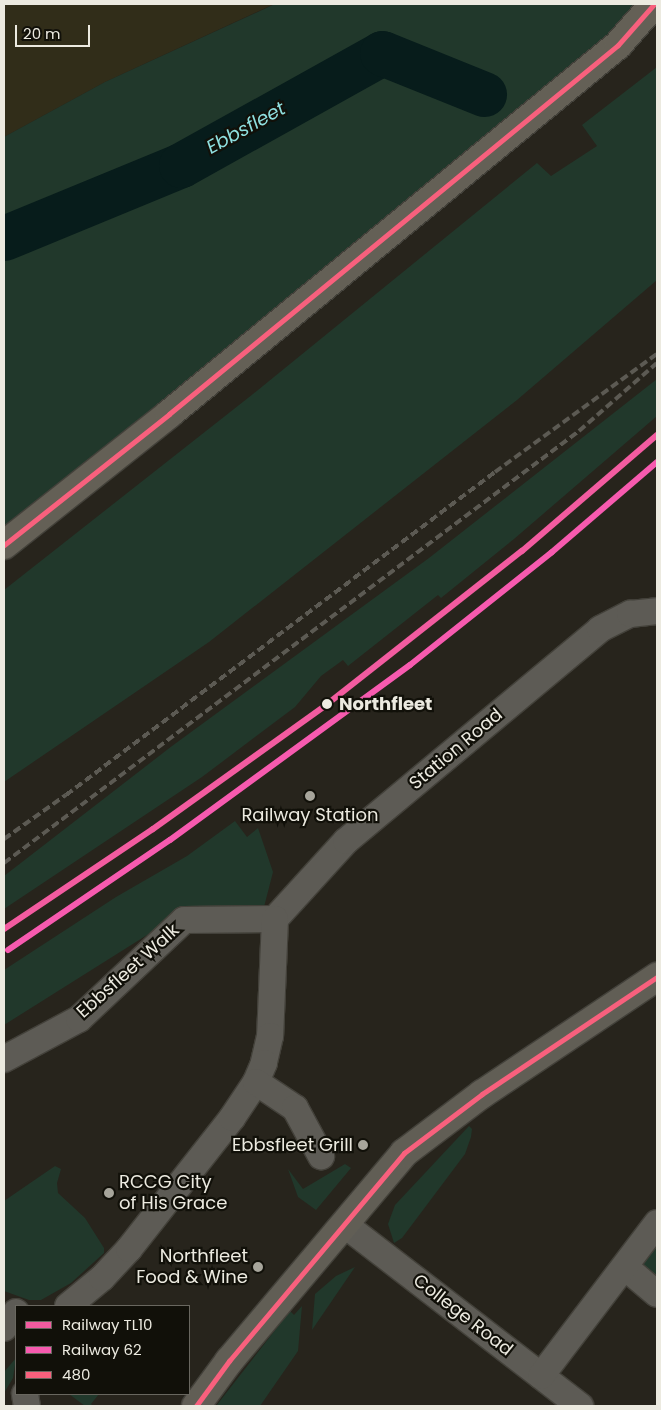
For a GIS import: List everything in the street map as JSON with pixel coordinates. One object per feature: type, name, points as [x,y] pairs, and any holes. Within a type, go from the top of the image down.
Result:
[{"type":"main road","points":[[4,545],[169,414],[618,45],[654,4]]},
{"type":"main road","points":[[618,45],[637,39],[657,22]]},
{"type":"main road","points":[[196,1406],[229,1361],[404,1153],[482,1094],[657,976]]},
{"type":"street","name":"Station Road","points":[[275,919],[346,841],[600,629],[630,614],[657,611]]},
{"type":"street","name":"Ebbsfleet Walk","points":[[4,1059],[79,1018],[184,920],[275,919]]},
{"type":"street","points":[[69,1305],[102,1278],[129,1249],[232,1118],[256,1082],[264,1063],[270,1036],[275,919]]},
{"type":"street","points":[[256,1082],[293,1106],[321,1156]]},
{"type":"street","points":[[541,1376],[625,1268],[657,1223]]},
{"type":"street","name":"College Road","points":[[345,1224],[580,1406]]},
{"type":"street","points":[[625,1268],[657,1294]]},
{"type":"street","points":[[4,1328],[15,1313]]},
{"type":"shaded area","points":[[4,4],[274,4],[105,82],[4,137]]},
{"type":"green space","points":[[275,4],[644,4],[173,393],[4,528],[4,137],[105,82]]},
{"type":"green space","points":[[657,67],[657,280],[517,400],[209,642],[4,782],[4,590],[253,394],[537,163],[551,176],[597,146],[582,125]]},
{"type":"green space","points":[[657,379],[657,416],[514,539],[441,598],[438,595],[348,666],[343,660],[321,676],[295,707],[202,777],[4,909],[4,876],[172,746],[429,558]]},
{"type":"green space","points":[[235,821],[247,837],[258,828],[273,872],[264,907],[190,908],[4,1025],[4,970],[116,897],[187,856]]},
{"type":"green space","points":[[469,1126],[472,1129],[471,1137],[465,1154],[402,1238],[394,1243],[388,1224],[395,1205]]},
{"type":"green space","points":[[345,1164],[351,1168],[316,1210],[298,1197],[288,1169],[303,1189]]},
{"type":"green space","points":[[55,1166],[61,1169],[57,1183],[58,1193],[85,1218],[104,1248],[104,1253],[71,1283],[41,1300],[29,1300],[4,1291],[4,1201]]},
{"type":"green space","points":[[657,1232],[657,1278],[640,1265]]},
{"type":"green space","points":[[355,1267],[312,1330],[315,1294],[336,1276]]},
{"type":"green space","points":[[302,1306],[298,1351],[260,1406],[216,1406],[290,1311],[294,1315]]},
{"type":"green space","points":[[15,1359],[13,1378],[4,1393],[4,1372]]},
{"type":"green space","points":[[70,1395],[98,1395],[91,1404],[93,1406],[85,1406]]},
{"type":"waterway","name":"Ebbsfleet","points":[[4,238],[181,165],[382,53],[484,94]]},
{"type":"railway","points":[[4,839],[66,795],[495,472],[657,354]]},
{"type":"railway","points":[[4,863],[579,431],[657,363]]},
{"type":"rail line","name":"TL10","points":[[4,929],[153,829],[326,705],[522,551],[657,435]]},
{"type":"rail line","name":"62","points":[[8,950],[170,840],[410,665],[552,552],[657,462]]},
{"type":"transit line","name":"480","points":[[4,545],[169,414],[618,45],[654,4]]},
{"type":"transit line","name":"480","points":[[196,1406],[229,1361],[404,1153],[482,1094],[657,977]]},
{"type":"place","name":"Northfleet","points":[[327,704]]},
{"type":"place","name":"Railway Station","points":[[310,796]]},
{"type":"place","name":"Ebbsfleet Grill","points":[[363,1145]]},
{"type":"place","name":"RCCG City of His Grace","points":[[109,1193]]},
{"type":"place","name":"Northfleet Food & Wine","points":[[258,1267]]}]
